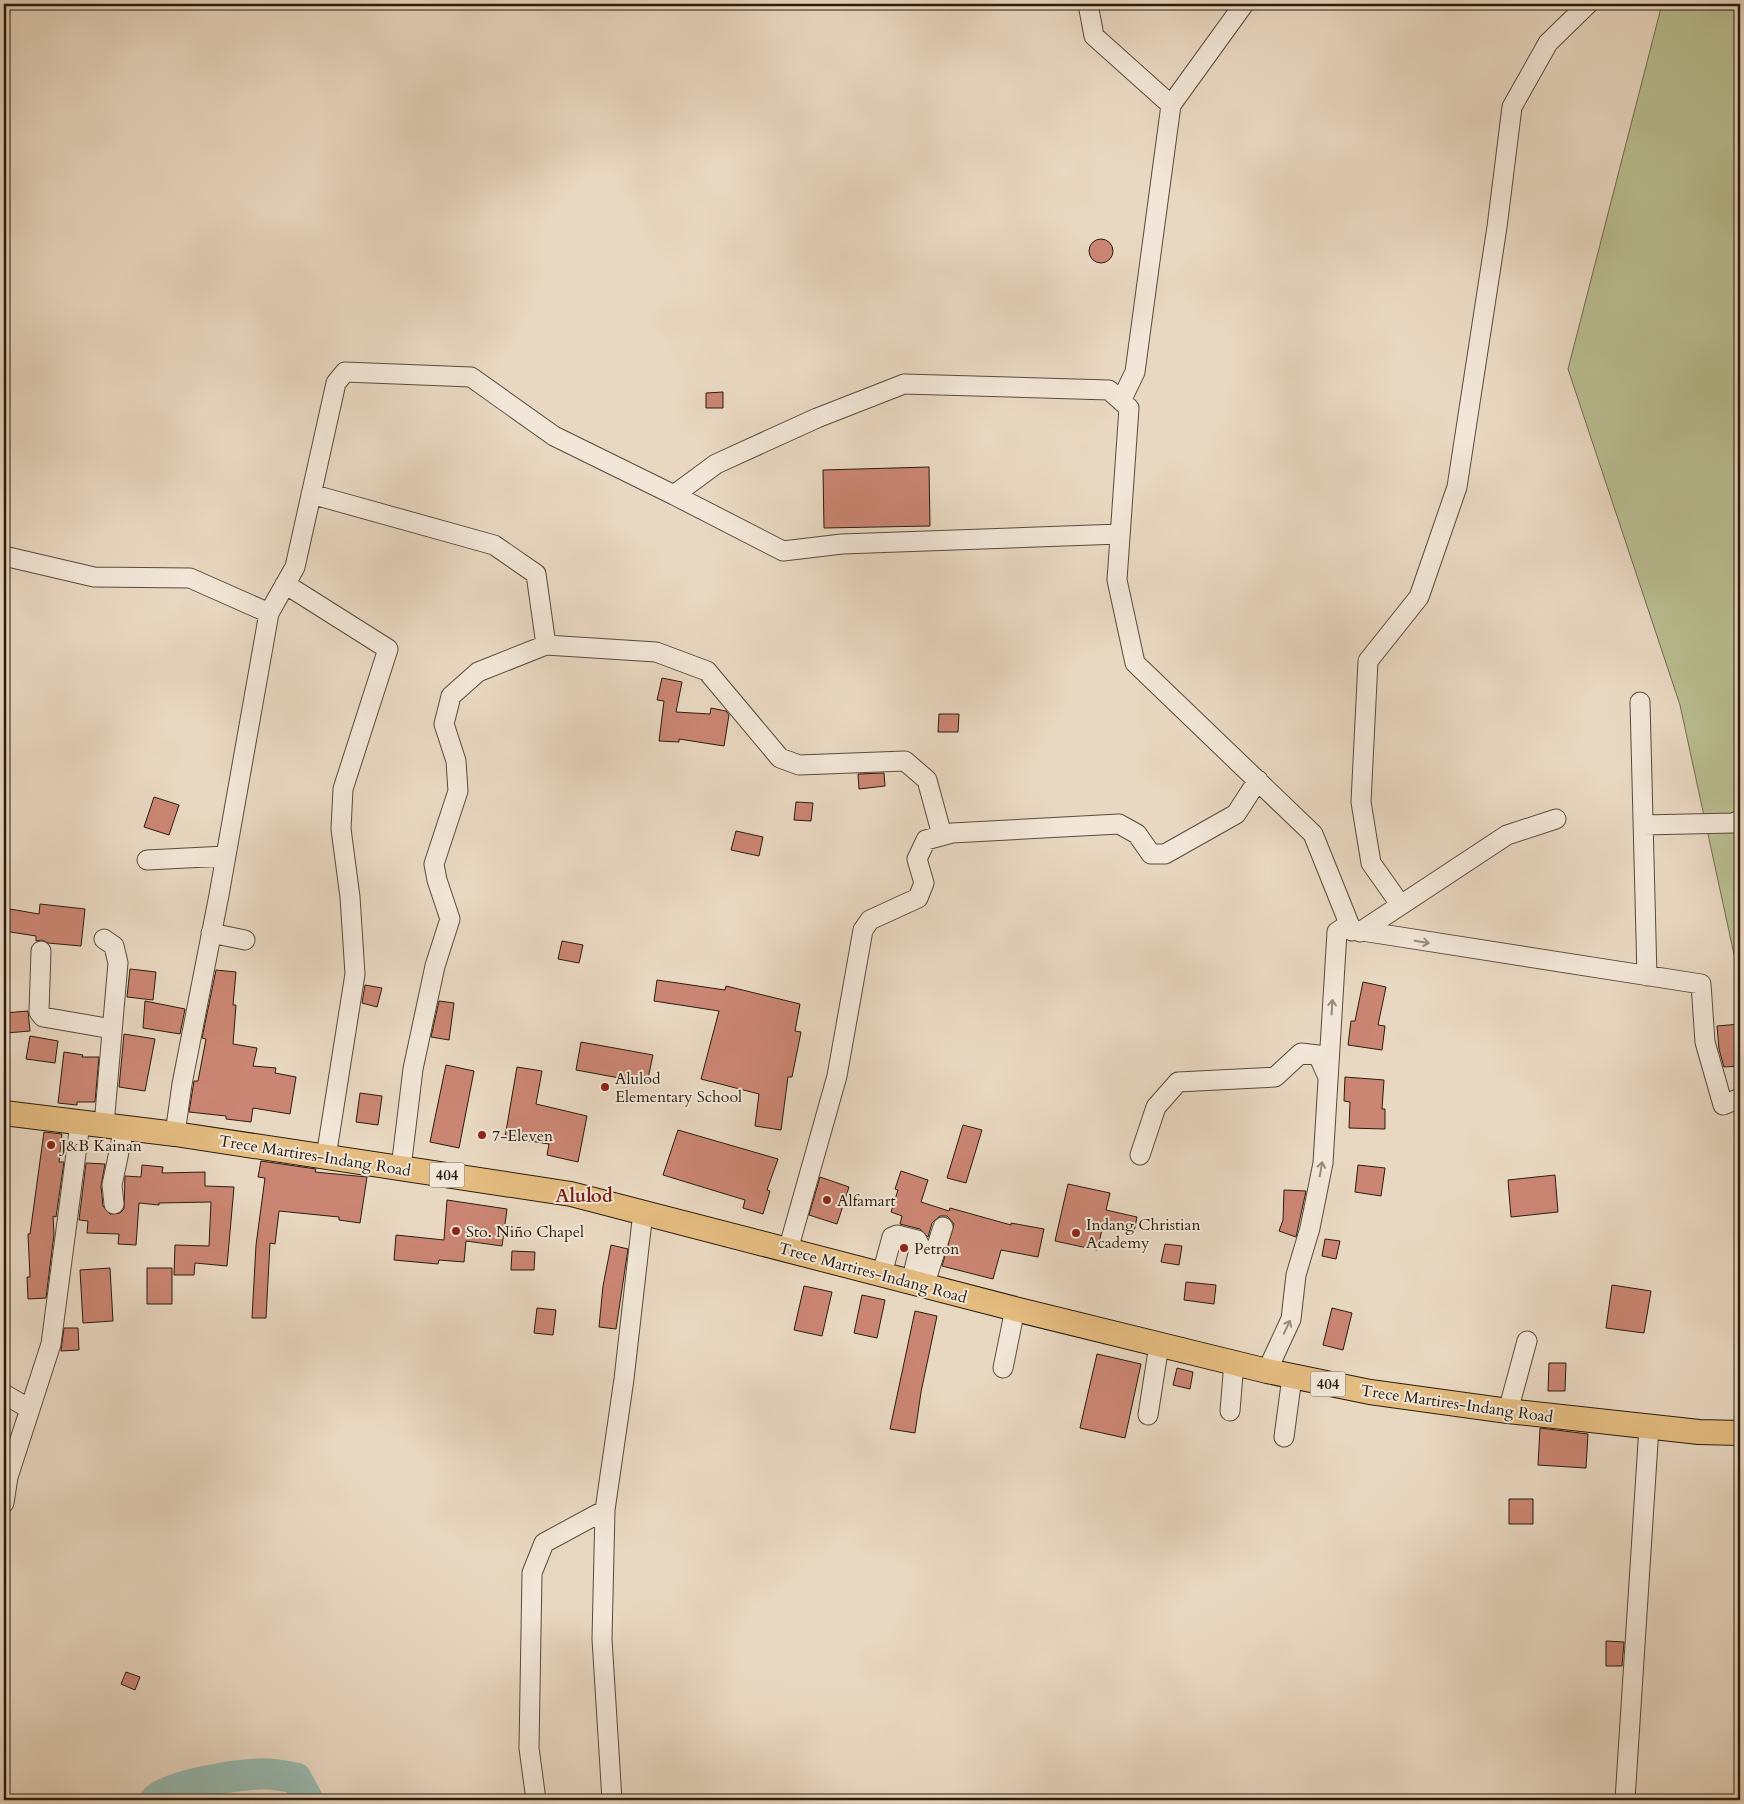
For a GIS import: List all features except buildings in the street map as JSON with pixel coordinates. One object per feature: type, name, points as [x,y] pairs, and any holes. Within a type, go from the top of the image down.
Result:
[{"type":"main road","name":"Trece Martires-Indang Road","points":[[4,1112],[175,1134],[571,1194],[1015,1310],[1292,1377],[1370,1392],[1508,1411],[1649,1427],[1740,1433]]},
{"type":"street","points":[[1088,4],[1094,36],[1171,106]]},
{"type":"street","points":[[1122,401],[1134,372],[1171,106],[1244,4]]},
{"type":"street","points":[[1400,904],[1372,863],[1361,802],[1368,661],[1419,597],[1458,487],[1498,227],[1512,107],[1548,44],[1588,4]]},
{"type":"street","points":[[175,1134],[182,1084],[226,856],[269,613],[295,567],[336,383],[345,372],[471,377],[554,436],[784,551],[842,544],[1120,534]]},
{"type":"street","points":[[674,495],[716,464],[817,418],[904,384],[1109,390],[1129,408],[1117,580],[1136,663],[1313,834],[1356,931]]},
{"type":"street","points":[[311,494],[494,546],[536,574],[546,645]]},
{"type":"street","points":[[4,556],[94,577],[190,578],[269,613]]},
{"type":"street","points":[[285,584],[388,649],[343,789],[341,829],[350,897],[355,974],[326,1157]]},
{"type":"street","points":[[401,1168],[413,1069],[435,966],[450,919],[437,880],[434,864],[458,791],[456,761],[444,724],[451,696],[478,672],[546,645],[656,652],[707,671],[780,758],[799,765],[905,761],[927,780],[942,836]]},
{"type":"street","points":[[1640,702],[1647,976]]},
{"type":"street","points":[[788,1250],[837,1076],[863,930],[870,920],[918,898],[924,884],[917,859],[926,840],[952,833],[1119,824],[1137,834],[1151,854],[1165,854],[1236,814],[1258,780]]},
{"type":"street","points":[[1356,931],[1507,835],[1556,820]]},
{"type":"street","points":[[1643,825],[1733,823],[1740,820]]},
{"type":"street","points":[[147,860],[226,856]]},
{"type":"street","points":[[1267,1371],[1292,1319],[1296,1275],[1310,1228],[1323,1163],[1337,932],[1343,928],[1701,984],[1705,1042],[1722,1105],[1740,1098]]},
{"type":"street","points":[[211,933],[245,940]]},
{"type":"street","points":[[104,939],[114,946],[118,963],[112,1029],[114,1127],[112,1184],[114,1204]]},
{"type":"street","points":[[41,951],[38,1012],[43,1017],[112,1029]]},
{"type":"street","points":[[1140,1155],[1156,1107],[1178,1082],[1275,1077],[1302,1053],[1318,1055],[1328,1076]]},
{"type":"street","points":[[4,1503],[8,1477],[51,1344],[80,1123]]},
{"type":"street","points":[[612,1800],[602,1639],[605,1510],[624,1379],[643,1212]]},
{"type":"street","points":[[918,1284],[943,1227]]},
{"type":"street","points":[[882,1274],[892,1237],[897,1235],[917,1240],[920,1246],[918,1284]]},
{"type":"street","points":[[1003,1368],[1015,1310]]},
{"type":"street","points":[[1508,1411],[1527,1341]]},
{"type":"street","points":[[1148,1415],[1158,1345]]},
{"type":"street","points":[[1230,1411],[1234,1362]]},
{"type":"street","points":[[1284,1437],[1292,1377]]},
{"type":"street","points":[[4,1394],[30,1408]]},
{"type":"street","points":[[1625,1800],[1649,1427]]},
{"type":"street","points":[[536,1800],[529,1748],[532,1573],[544,1543],[605,1510]]},
{"type":"green space","points":[[1662,4],[1740,4],[1740,982],[1680,705],[1568,369]]},
{"type":"waterway","points":[[155,1800],[188,1785],[263,1774],[296,1778],[308,1800]]},
{"type":"place","name":"Alulod Elementary School","points":[[605,1087]]},
{"type":"place","name":"7-Eleven","points":[[482,1135]]},
{"type":"place","name":"J&B Kainan","points":[[51,1145]]},
{"type":"place","name":"Alfamart","points":[[827,1200]]},
{"type":"place","name":"Sto. Niño Chapel","points":[[456,1231]]},
{"type":"place","name":"Indang Christian Academy","points":[[1076,1233]]},
{"type":"place","name":"Petron","points":[[904,1248]]},
{"type":"district","name":"Alulod","points":[[584,1195]]}]
